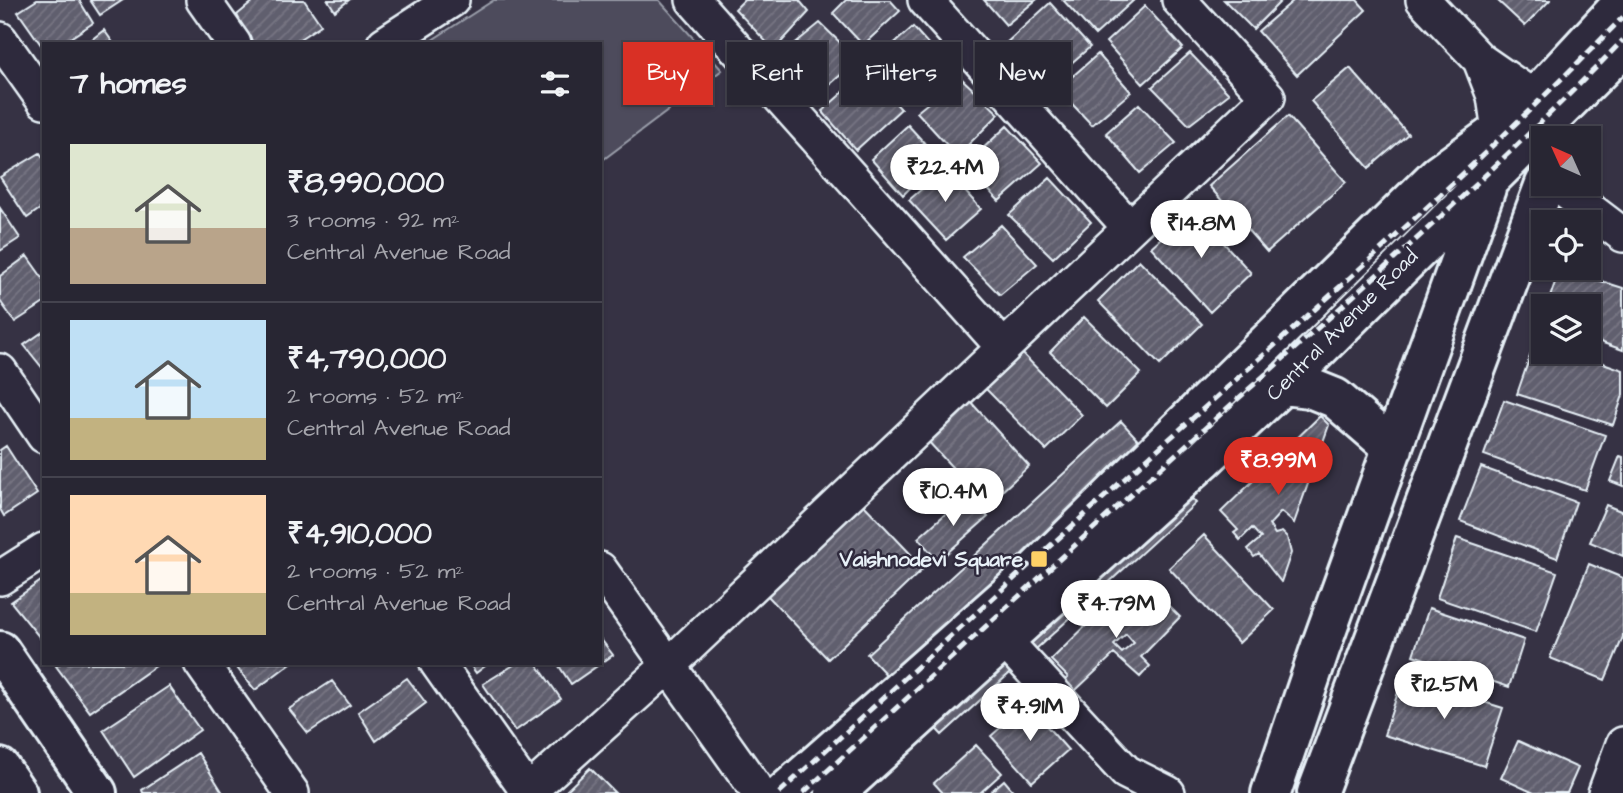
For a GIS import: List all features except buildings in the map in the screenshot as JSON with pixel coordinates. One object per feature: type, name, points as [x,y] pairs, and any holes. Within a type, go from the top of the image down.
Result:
[{"type":"main road","points":[[784,793],[1035,571],[1438,175],[1499,131],[1544,119],[1623,3]]},
{"type":"main road","name":"Central Avenue Road","points":[[835,793],[1193,470],[1489,178],[1544,119],[1623,47]]},
{"type":"main road","points":[[1271,793],[1489,178],[1499,131]]},
{"type":"main road","points":[[1317,793],[1541,196]]},
{"type":"main road","points":[[1282,385],[1310,388],[1335,398],[1393,448]]},
{"type":"main road","points":[[0,651],[97,793]]},
{"type":"main road","points":[[0,768],[16,793]]},
{"type":"street","points":[[203,0],[233,42]]},
{"type":"street","points":[[387,42],[452,0]]},
{"type":"street","points":[[693,0],[1003,347]]},
{"type":"street","points":[[925,0],[1129,227]]},
{"type":"street","points":[[438,665],[528,793],[668,666],[1268,97],[1179,0]]},
{"type":"street","points":[[1423,0],[1480,60],[1544,119]]},
{"type":"street","points":[[0,39],[42,99]]},
{"type":"street","points":[[1480,60],[1494,96],[1499,131]]},
{"type":"street","points":[[1572,196],[1623,235]]},
{"type":"street","points":[[0,371],[42,433]]},
{"type":"street","points":[[0,578],[42,551]]},
{"type":"street","points":[[602,572],[759,793]]},
{"type":"street","points":[[1004,640],[1126,772],[1168,793]]},
{"type":"street","points":[[202,665],[292,793]]},
{"type":"street","points":[[1605,793],[1623,744]]},
{"type":"shaded area","points":[[494,0],[659,0],[697,42],[623,42],[623,105],[676,105],[602,160],[602,42],[429,42]]},
{"type":"shaded area","points":[[713,60],[722,70],[713,77]]},
{"type":"railway","points":[[779,793],[1391,241],[1623,17]]},
{"type":"railway","points":[[803,793],[1418,238],[1623,40]]},
{"type":"place","name":"Vaishnodevi Square","points":[[1039,559]]}]
